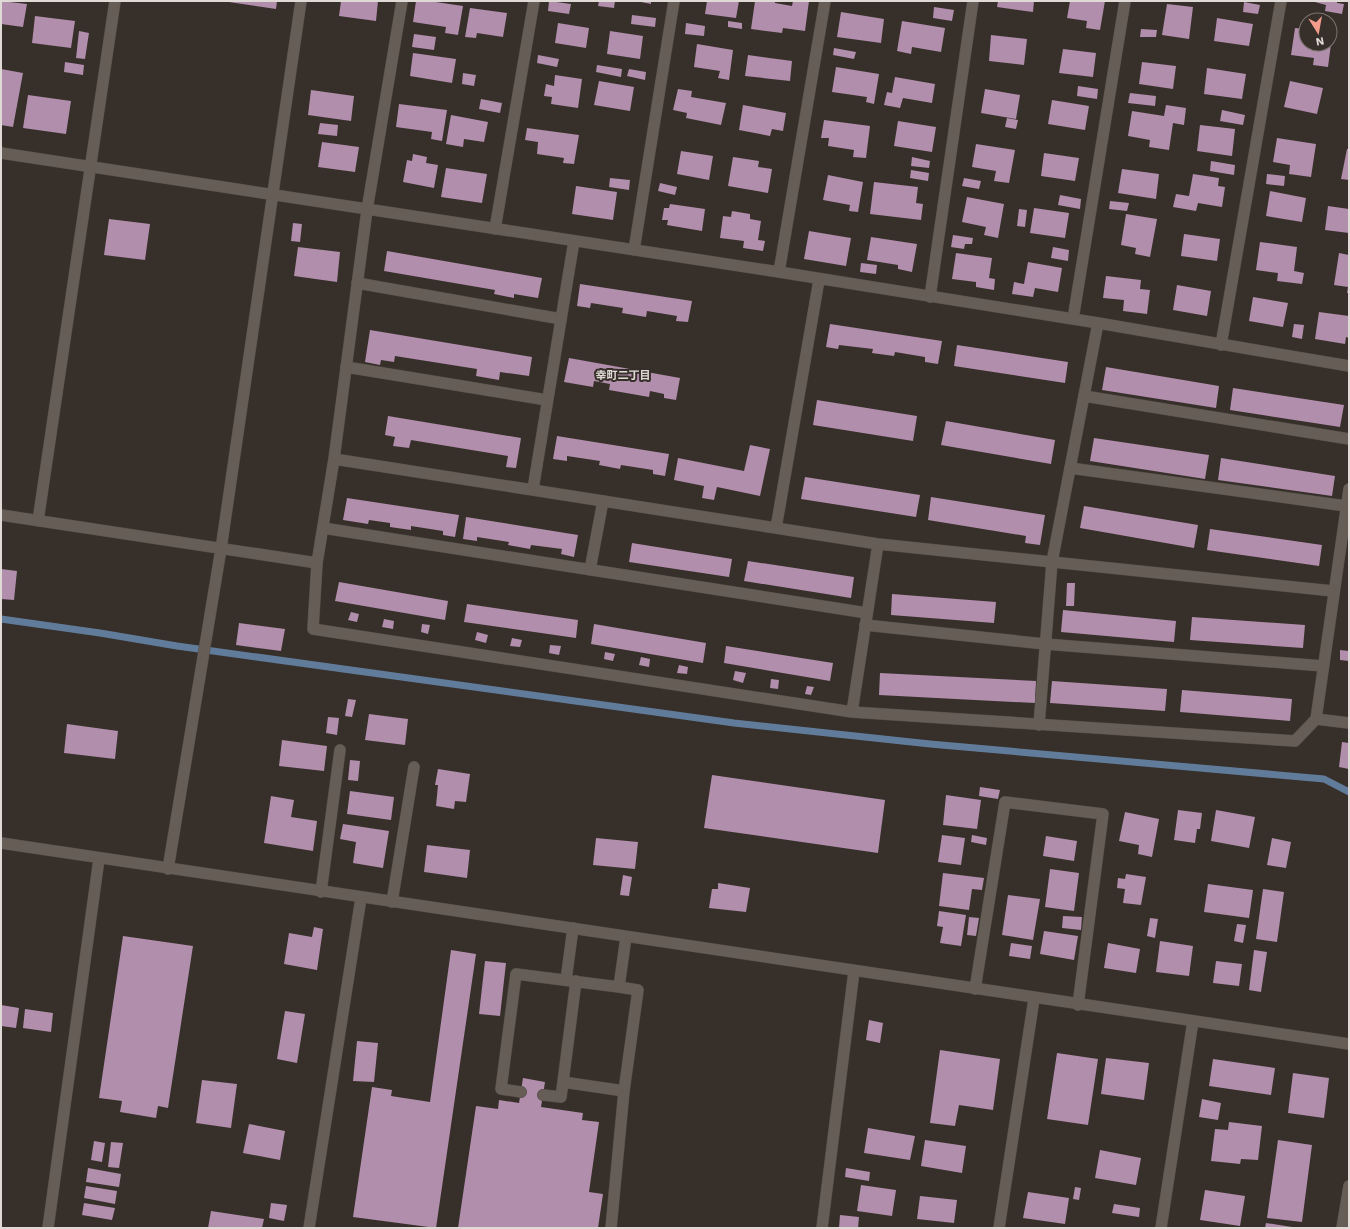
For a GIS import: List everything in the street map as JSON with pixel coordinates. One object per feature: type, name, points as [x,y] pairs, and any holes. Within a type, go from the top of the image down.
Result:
[{"type":"street","points":[[38,521],[89,167],[115,1]]},
{"type":"street","points":[[168,869],[221,549],[301,1]]},
{"type":"street","points":[[402,1],[367,210],[334,459],[317,562],[313,629],[852,712],[1295,742],[1316,719],[1349,489]]},
{"type":"street","points":[[495,229],[534,1]]},
{"type":"street","points":[[634,250],[674,1]]},
{"type":"street","points":[[779,272],[825,1]]},
{"type":"street","points":[[930,297],[973,1]]},
{"type":"street","points":[[1073,319],[1125,1]]},
{"type":"street","points":[[1221,345],[1281,1]]},
{"type":"street","points":[[1,153],[779,272],[819,280],[1098,323],[1349,366]]},
{"type":"street","points":[[533,489],[574,241]]},
{"type":"street","points":[[776,528],[819,280]]},
{"type":"street","points":[[357,283],[561,319]]},
{"type":"street","points":[[1039,725],[1052,562],[1098,323]]},
{"type":"street","points":[[346,367],[547,400]]},
{"type":"street","points":[[1084,396],[1349,439]]},
{"type":"street","points":[[334,459],[878,544],[1334,591]]},
{"type":"street","points":[[1070,468],[1346,506]]},
{"type":"street","points":[[590,570],[603,500]]},
{"type":"street","points":[[1,515],[221,549],[317,562]]},
{"type":"street","points":[[322,528],[867,613]]},
{"type":"street","points":[[852,712],[878,544]]},
{"type":"street","points":[[865,625],[1045,644],[1323,666]]},
{"type":"street","points":[[1316,719],[1349,723]]},
{"type":"street","points":[[321,892],[340,750]]},
{"type":"street","points":[[392,902],[414,767]]},
{"type":"street","points":[[975,989],[1005,802],[1103,814],[1078,1005]]},
{"type":"street","points":[[1,844],[1349,1044]]},
{"type":"street","points":[[48,1228],[99,859]]},
{"type":"street","points":[[309,1228],[361,898]]},
{"type":"street","points":[[543,1095],[561,1097],[571,980],[573,928]]},
{"type":"street","points":[[619,987],[626,937]]},
{"type":"street","points":[[822,1228],[854,971]]},
{"type":"street","points":[[521,1092],[501,1089],[516,974],[571,980],[638,990],[624,1091],[611,1228]]},
{"type":"street","points":[[999,1228],[1034,998]]},
{"type":"street","points":[[1162,1228],[1192,1021]]},
{"type":"street","points":[[563,1082],[624,1091]]},
{"type":"street","points":[[1342,1228],[1349,1186]]},
{"type":"building","points":[[1,1],[27,4],[23,27],[1,24]]},
{"type":"building","points":[[222,1],[277,1],[276,9]]},
{"type":"building","points":[[341,1],[378,1],[376,21],[339,16]]},
{"type":"building","points":[[416,1],[429,1],[463,6],[458,35],[445,33],[446,27],[413,22]]},
{"type":"building","points":[[549,1],[571,4],[569,14],[548,11]]},
{"type":"building","points":[[599,1],[615,1],[614,8],[598,6]]},
{"type":"building","points":[[636,1],[651,1],[651,4]]},
{"type":"building","points":[[707,1],[739,1],[736,18],[705,14]]},
{"type":"building","points":[[755,1],[775,1],[775,3],[792,6],[793,1],[809,1],[805,31],[783,28],[782,33],[751,29]]},
{"type":"building","points":[[998,1],[1034,1],[1033,12],[997,7]]},
{"type":"building","points":[[1070,1],[1105,1],[1100,30],[1086,28],[1087,21],[1067,18]]},
{"type":"building","points":[[1311,1],[1337,1],[1337,3],[1344,4],[1342,14],[1338,12],[1325,11],[1326,5]]},
{"type":"building","points":[[1244,2],[1260,5],[1258,14],[1243,12]]},
{"type":"building","points":[[1167,4],[1193,7],[1189,39],[1162,35]]},
{"type":"building","points":[[934,7],[954,10],[952,21],[933,18]]},
{"type":"building","points":[[470,8],[507,13],[503,37],[477,33],[476,38],[465,37]]},
{"type":"building","points":[[841,12],[884,19],[881,43],[837,37]]},
{"type":"building","points":[[632,15],[656,18],[655,27],[631,24]]},
{"type":"building","points":[[35,16],[75,21],[71,48],[32,43]]},
{"type":"building","points":[[1217,18],[1253,24],[1249,46],[1214,41]]},
{"type":"building","points":[[728,21],[742,23],[742,29],[728,27]]},
{"type":"building","points":[[902,21],[945,28],[941,52],[912,47],[911,54],[897,51]]},
{"type":"building","points":[[558,23],[589,28],[586,48],[555,43]]},
{"type":"building","points":[[686,23],[705,26],[704,36],[685,34]]},
{"type":"building","points":[[1295,28],[1298,28],[1298,52],[1330,52],[1328,67],[1313,65],[1314,58],[1291,55]]},
{"type":"building","points":[[1141,29],[1157,30],[1156,37],[1140,37]]},
{"type":"building","points":[[79,31],[89,33],[85,59],[76,58]]},
{"type":"building","points":[[610,31],[643,36],[640,59],[607,54]]},
{"type":"building","points":[[414,34],[436,37],[434,50],[412,47]]},
{"type":"building","points":[[991,35],[1027,39],[1024,65],[989,61]]},
{"type":"building","points":[[697,44],[733,50],[729,80],[718,78],[720,71],[694,67]]},
{"type":"building","points":[[834,48],[856,52],[854,59],[833,55]]},
{"type":"building","points":[[1063,49],[1096,53],[1093,77],[1059,73]]},
{"type":"building","points":[[413,53],[456,59],[452,83],[410,76]]},
{"type":"building","points":[[538,55],[559,59],[557,67],[537,63]]},
{"type":"building","points":[[748,55],[792,61],[790,81],[745,76]]},
{"type":"building","points":[[65,62],[84,65],[83,75],[64,72]]},
{"type":"building","points":[[1142,62],[1176,66],[1173,89],[1139,84]]},
{"type":"building","points":[[597,65],[622,69],[621,77],[596,72]]},
{"type":"building","points":[[836,67],[879,74],[874,104],[866,102],[867,97],[832,92]]},
{"type":"building","points":[[1207,68],[1246,74],[1242,99],[1204,94]]},
{"type":"building","points":[[1,69],[23,73],[13,127],[1,125]]},
{"type":"building","points":[[629,69],[646,72],[645,80],[627,76]]},
{"type":"building","points":[[463,73],[476,75],[474,86],[462,84]]},
{"type":"building","points":[[555,75],[582,79],[578,108],[551,104],[552,97],[544,96],[546,84],[554,86]]},
{"type":"building","points":[[895,77],[935,84],[932,103],[903,98],[900,108],[884,105],[887,92],[892,93]]},
{"type":"building","points":[[599,81],[634,87],[630,111],[594,105]]},
{"type":"building","points":[[1290,81],[1323,88],[1317,114],[1284,107]]},
{"type":"building","points":[[1078,86],[1098,89],[1097,99],[1077,96]]},
{"type":"building","points":[[678,89],[692,91],[691,97],[726,103],[721,125],[686,118],[687,113],[673,110]]},
{"type":"building","points":[[985,89],[1020,95],[1016,119],[981,113]]},
{"type":"building","points":[[311,90],[354,96],[351,121],[308,115]]},
{"type":"building","points":[[1130,93],[1156,96],[1155,106],[1128,103]]},
{"type":"building","points":[[28,95],[71,101],[66,134],[23,128]]},
{"type":"building","points":[[481,99],[502,103],[500,113],[479,109]]},
{"type":"building","points":[[1052,100],[1089,106],[1085,130],[1048,124]]},
{"type":"building","points":[[399,104],[447,110],[442,141],[431,139],[432,132],[396,127]]},
{"type":"building","points":[[743,105],[786,113],[783,131],[772,129],[770,136],[739,130]]},
{"type":"building","points":[[1166,105],[1186,108],[1184,125],[1173,123],[1169,150],[1149,147],[1150,140],[1128,136],[1132,111],[1164,116]]},
{"type":"building","points":[[1222,110],[1245,115],[1243,125],[1220,121]]},
{"type":"building","points":[[451,115],[488,122],[484,142],[464,139],[463,147],[446,144]]},
{"type":"building","points":[[1007,118],[1018,120],[1016,129],[1005,127]]},
{"type":"building","points":[[824,120],[870,126],[866,158],[853,157],[854,150],[828,146],[829,138],[821,138]]},
{"type":"building","points":[[898,121],[936,127],[932,152],[894,146]]},
{"type":"building","points":[[320,123],[338,125],[337,136],[318,134]]},
{"type":"building","points":[[1200,125],[1235,129],[1232,156],[1197,151]]},
{"type":"building","points":[[527,128],[579,135],[574,164],[563,163],[564,158],[537,154],[538,142],[525,140]]},
{"type":"building","points":[[1277,138],[1316,144],[1311,177],[1289,174],[1290,165],[1273,162]]},
{"type":"building","points":[[322,142],[359,147],[355,172],[318,167]]},
{"type":"building","points":[[976,144],[1015,150],[1009,183],[994,181],[996,171],[972,167]]},
{"type":"building","points":[[1347,149],[1349,149],[1349,180],[1341,179]]},
{"type":"building","points":[[681,151],[713,156],[709,180],[677,174]]},
{"type":"building","points":[[1044,153],[1079,158],[1075,181],[1041,176]]},
{"type":"building","points":[[413,154],[427,157],[426,163],[438,165],[434,188],[403,182],[407,160],[412,161]]},
{"type":"building","points":[[733,157],[759,161],[758,167],[772,169],[768,193],[728,186]]},
{"type":"building","points":[[912,157],[930,161],[929,168],[911,166]]},
{"type":"building","points":[[1211,161],[1235,165],[1234,175],[1210,171]]},
{"type":"building","points":[[446,168],[487,174],[482,203],[441,197]]},
{"type":"building","points":[[1122,169],[1159,174],[1156,199],[1118,193]]},
{"type":"building","points":[[911,170],[929,173],[928,181],[910,178]]},
{"type":"building","points":[[1193,174],[1219,178],[1218,186],[1225,187],[1222,207],[1198,203],[1196,211],[1173,207],[1176,194],[1189,196]]},
{"type":"building","points":[[1267,174],[1285,176],[1284,186],[1266,184]]},
{"type":"building","points":[[828,175],[863,182],[858,212],[849,211],[850,205],[823,200]]},
{"type":"building","points":[[610,178],[630,180],[629,190],[609,187]]},
{"type":"building","points":[[964,178],[981,181],[979,189],[962,186]]},
{"type":"building","points":[[874,182],[918,187],[916,203],[923,204],[921,220],[870,214]]},
{"type":"building","points":[[660,183],[677,187],[675,195],[658,191]]},
{"type":"building","points":[[576,186],[617,192],[613,220],[572,214]]},
{"type":"building","points":[[1270,191],[1306,198],[1302,222],[1266,216]]},
{"type":"building","points":[[1060,195],[1081,199],[1080,209],[1058,205]]},
{"type":"building","points":[[967,197],[1004,204],[998,238],[984,235],[986,227],[962,222]]},
{"type":"building","points":[[1110,201],[1129,203],[1127,211],[1109,209]]},
{"type":"building","points":[[670,204],[705,209],[702,231],[667,225],[668,220],[662,220],[664,208],[669,208]]},
{"type":"building","points":[[1328,206],[1349,209],[1349,233],[1325,230]]},
{"type":"building","points":[[1034,208],[1069,213],[1065,238],[1030,233]]},
{"type":"building","points":[[1019,209],[1027,210],[1025,227],[1017,226]]},
{"type":"building","points":[[732,211],[750,214],[750,219],[761,221],[758,240],[765,241],[763,251],[743,248],[744,241],[720,238],[723,216],[731,217]]},
{"type":"building","points":[[1126,214],[1157,219],[1150,257],[1135,254],[1136,248],[1121,245]]},
{"type":"building","points":[[109,219],[150,224],[145,260],[104,255]]},
{"type":"building","points":[[293,223],[302,224],[300,242],[291,241]]},
{"type":"building","points":[[809,231],[851,238],[846,266],[804,259]]},
{"type":"building","points":[[1184,234],[1220,239],[1217,261],[1181,256]]},
{"type":"building","points":[[953,235],[973,238],[972,244],[965,244],[964,249],[951,247]]},
{"type":"building","points":[[871,237],[917,244],[912,272],[898,269],[898,265],[867,260]]},
{"type":"building","points":[[1260,242],[1297,247],[1294,271],[1304,273],[1302,284],[1277,281],[1278,273],[1256,270]]},
{"type":"building","points":[[298,247],[340,252],[337,282],[294,276]]},
{"type":"building","points":[[1053,247],[1069,250],[1068,261],[1051,258]]},
{"type":"building","points":[[387,251],[542,278],[538,298],[514,294],[514,298],[494,294],[495,290],[384,271]]},
{"type":"building","points":[[956,253],[992,258],[989,278],[995,279],[994,290],[976,287],[976,282],[952,279]]},
{"type":"building","points":[[1339,253],[1349,255],[1349,293],[1347,293],[1348,287],[1334,285]]},
{"type":"building","points":[[1028,262],[1062,268],[1058,292],[1035,288],[1033,297],[1012,294],[1014,282],[1024,284]]},
{"type":"building","points":[[861,263],[877,265],[876,274],[860,272]]},
{"type":"building","points":[[1106,276],[1141,280],[1140,289],[1150,290],[1147,314],[1123,311],[1124,300],[1103,298]]},
{"type":"building","points":[[580,284],[692,301],[688,322],[676,321],[677,316],[647,311],[646,317],[622,313],[623,308],[591,303],[590,308],[577,306]]},
{"type":"building","points":[[1177,285],[1211,291],[1207,316],[1173,310]]},
{"type":"building","points":[[1253,297],[1288,303],[1283,327],[1249,321]]},
{"type":"building","points":[[1319,312],[1349,316],[1349,338],[1346,337],[1345,344],[1315,339]]},
{"type":"building","points":[[830,324],[942,341],[938,364],[925,362],[925,357],[895,352],[894,356],[872,353],[873,349],[839,345],[838,349],[826,347]]},
{"type":"building","points":[[1294,324],[1304,325],[1302,339],[1292,337]]},
{"type":"building","points":[[370,330],[532,357],[529,376],[500,372],[499,380],[476,376],[477,369],[395,356],[394,362],[381,360],[380,365],[365,362]]},
{"type":"building","points":[[957,345],[1068,362],[1065,383],[954,366]]},
{"type":"building","points":[[569,358],[680,378],[676,400],[664,398],[664,394],[650,391],[649,397],[609,390],[610,384],[594,381],[593,387],[564,382]]},
{"type":"building","points":[[1106,367],[1219,386],[1216,408],[1102,390]]},
{"type":"building","points":[[1233,388],[1344,405],[1340,427],[1230,410]]},
{"type":"building","points":[[817,400],[917,416],[913,441],[813,425]]},
{"type":"building","points":[[388,416],[521,438],[516,468],[506,467],[508,456],[411,440],[409,448],[393,446],[395,437],[385,435]]},
{"type":"building","points":[[946,421],[1055,440],[1051,464],[941,445]]},
{"type":"building","points":[[557,436],[669,454],[665,476],[653,474],[653,470],[621,465],[620,469],[599,465],[600,461],[567,456],[567,461],[553,459]]},
{"type":"building","points":[[1094,438],[1209,455],[1205,479],[1090,461]]},
{"type":"building","points":[[750,445],[770,449],[760,496],[717,487],[714,500],[702,498],[704,486],[674,480],[678,458],[744,471]]},
{"type":"building","points":[[1221,458],[1335,476],[1332,496],[1218,480]]},
{"type":"building","points":[[805,477],[920,495],[916,517],[801,499]]},
{"type":"building","points":[[931,497],[1045,515],[1040,545],[1025,543],[1026,536],[928,520]]},
{"type":"building","points":[[347,498],[459,515],[455,537],[443,535],[443,531],[411,526],[411,530],[390,527],[390,523],[369,520],[368,524],[343,520]]},
{"type":"building","points":[[1084,506],[1198,525],[1194,548],[1080,528]]},
{"type":"building","points":[[466,517],[578,535],[574,557],[561,554],[562,549],[531,545],[530,549],[508,545],[509,542],[477,537],[477,541],[463,539]]},
{"type":"building","points":[[1210,529],[1322,545],[1319,566],[1207,550]]},
{"type":"building","points":[[632,543],[732,559],[729,577],[629,562]]},
{"type":"building","points":[[748,561],[854,577],[851,598],[744,581]]},
{"type":"building","points":[[1,569],[17,571],[14,600],[1,599]]},
{"type":"building","points":[[339,582],[448,601],[445,620],[335,601]]},
{"type":"building","points":[[1067,583],[1075,583],[1074,606],[1066,606]]},
{"type":"building","points":[[892,594],[996,602],[994,623],[891,615]]},
{"type":"building","points":[[467,604],[578,620],[576,638],[464,622]]},
{"type":"building","points":[[1063,610],[1176,621],[1174,642],[1061,632]]},
{"type":"building","points":[[351,612],[359,614],[357,622],[348,620]]},
{"type":"building","points":[[1192,617],[1305,625],[1303,648],[1190,640]]},
{"type":"building","points":[[384,619],[394,621],[393,629],[382,627]]},
{"type":"building","points":[[239,623],[285,629],[281,651],[236,645]]},
{"type":"building","points":[[422,624],[430,625],[428,634],[421,632]]},
{"type":"building","points":[[594,624],[706,643],[703,663],[591,644]]},
{"type":"building","points":[[477,632],[488,635],[486,643],[475,640]]},
{"type":"building","points":[[512,638],[522,640],[520,647],[510,646]]},
{"type":"building","points":[[550,645],[561,646],[559,655],[549,653]]},
{"type":"building","points":[[726,646],[833,663],[830,681],[724,663]]},
{"type":"building","points":[[1340,650],[1349,651],[1349,661],[1340,660]]},
{"type":"building","points":[[605,652],[615,654],[613,661],[604,659]]},
{"type":"building","points":[[641,657],[650,659],[649,667],[639,665]]},
{"type":"building","points":[[679,665],[688,667],[687,674],[677,673]]},
{"type":"building","points":[[735,671],[746,673],[743,683],[733,680]]},
{"type":"building","points":[[880,673],[1036,681],[1035,703],[879,695]]},
{"type":"building","points":[[771,679],[779,680],[778,689],[770,688]]},
{"type":"building","points":[[1052,681],[1167,689],[1165,711],[1050,703]]},
{"type":"building","points":[[807,686],[814,687],[811,695],[805,694]]},
{"type":"building","points":[[1182,690],[1292,699],[1290,721],[1180,712]]},
{"type":"building","points":[[348,699],[356,700],[352,717],[345,716]]},
{"type":"building","points":[[369,714],[408,719],[405,745],[365,740]]},
{"type":"building","points":[[328,717],[339,718],[337,735],[326,733]]},
{"type":"building","points":[[67,724],[118,731],[115,759],[64,753]]},
{"type":"building","points":[[282,740],[327,746],[324,771],[279,766]]},
{"type":"building","points":[[1342,742],[1349,743],[1349,769],[1339,767]]},
{"type":"building","points":[[350,760],[360,761],[358,781],[348,780]]},
{"type":"building","points":[[438,769],[470,774],[466,802],[455,801],[454,809],[436,806],[438,785],[435,785]]},
{"type":"building","points":[[712,775],[885,800],[878,853],[704,828]]},
{"type":"building","points":[[980,787],[1000,790],[998,799],[979,796]]},
{"type":"building","points":[[350,791],[394,797],[391,820],[347,814]]},
{"type":"building","points":[[946,795],[981,800],[977,829],[943,825]]},
{"type":"building","points":[[271,796],[294,800],[291,817],[317,821],[313,851],[264,843]]},
{"type":"building","points":[[1178,810],[1202,813],[1200,829],[1197,829],[1195,843],[1174,840]]},
{"type":"building","points":[[1216,810],[1255,817],[1249,848],[1211,841]]},
{"type":"building","points":[[1125,812],[1159,819],[1152,857],[1138,854],[1139,845],[1119,841]]},
{"type":"building","points":[[343,824],[389,831],[383,868],[353,863],[356,842],[340,839]]},
{"type":"building","points":[[942,835],[965,838],[961,865],[938,862]]},
{"type":"building","points":[[972,835],[987,838],[986,845],[971,842]]},
{"type":"building","points":[[1046,836],[1077,841],[1074,861],[1043,856]]},
{"type":"building","points":[[596,838],[638,842],[635,869],[593,865]]},
{"type":"building","points":[[1272,838],[1291,842],[1286,868],[1267,865]]},
{"type":"building","points":[[427,845],[470,850],[467,878],[424,872]]},
{"type":"building","points":[[1050,869],[1079,873],[1074,911],[1045,907]]},
{"type":"building","points":[[943,873],[984,878],[982,890],[972,889],[969,910],[939,906]]},
{"type":"building","points":[[1126,874],[1146,877],[1141,905],[1123,903],[1125,889],[1117,888],[1118,878],[1125,879]]},
{"type":"building","points":[[623,875],[632,877],[629,896],[620,895]]},
{"type":"building","points":[[718,883],[750,888],[746,912],[709,908],[712,889],[718,889]]},
{"type":"building","points":[[1208,884],[1253,890],[1249,918],[1204,912]]},
{"type":"building","points":[[1263,889],[1284,892],[1277,942],[1256,939]]},
{"type":"building","points":[[1008,895],[1040,899],[1033,940],[1002,935]]},
{"type":"building","points":[[939,911],[966,915],[961,946],[940,943],[943,927],[937,926]]},
{"type":"building","points":[[1063,916],[1082,917],[1081,930],[1062,928]]},
{"type":"building","points":[[969,917],[979,918],[976,936],[967,935]]},
{"type":"building","points":[[1150,918],[1158,919],[1155,938],[1147,936]]},
{"type":"building","points":[[1237,924],[1246,925],[1243,943],[1234,941]]},
{"type":"building","points":[[314,927],[323,929],[317,970],[284,964],[289,933],[312,937]]},
{"type":"building","points":[[1044,931],[1078,936],[1074,960],[1040,954]]},
{"type":"building","points":[[123,936],[193,946],[168,1108],[158,1106],[156,1118],[120,1112],[122,1101],[99,1098]]},
{"type":"building","points":[[1160,941],[1193,946],[1189,976],[1156,972]]},
{"type":"building","points":[[1011,943],[1032,946],[1030,959],[1009,956]]},
{"type":"building","points":[[1108,943],[1140,949],[1136,973],[1104,968]]},
{"type":"building","points":[[451,950],[476,954],[436,1228],[353,1217],[372,1087],[392,1090],[391,1096],[430,1102]]},
{"type":"building","points":[[1254,950],[1267,952],[1261,992],[1249,990]]},
{"type":"building","points":[[485,961],[506,963],[500,1016],[479,1014]]},
{"type":"building","points":[[1216,961],[1242,964],[1239,986],[1213,983]]},
{"type":"building","points":[[1,1005],[19,1008],[16,1028],[1,1026]]},
{"type":"building","points":[[25,1009],[53,1013],[51,1032],[23,1028]]},
{"type":"building","points":[[285,1011],[305,1014],[297,1063],[277,1059]]},
{"type":"building","points":[[869,1020],[883,1023],[880,1043],[866,1040]]},
{"type":"building","points":[[357,1041],[378,1043],[374,1082],[353,1081]]},
{"type":"building","points":[[940,1050],[1000,1059],[993,1110],[959,1105],[955,1126],[930,1123]]},
{"type":"building","points":[[1057,1053],[1098,1059],[1088,1125],[1047,1119]]},
{"type":"building","points":[[1106,1058],[1149,1063],[1144,1100],[1101,1094]]},
{"type":"building","points":[[1213,1059],[1275,1068],[1271,1095],[1209,1086]]},
{"type":"building","points":[[1293,1073],[1329,1078],[1324,1118],[1288,1113]]},
{"type":"building","points":[[523,1078],[545,1082],[541,1107],[583,1113],[582,1120],[599,1122],[589,1192],[603,1194],[598,1228],[458,1228],[476,1106],[498,1109],[499,1100],[519,1103]]},
{"type":"building","points":[[202,1080],[237,1084],[231,1128],[196,1123]]},
{"type":"building","points":[[1202,1099],[1221,1103],[1218,1120],[1199,1117]]},
{"type":"building","points":[[1229,1122],[1262,1126],[1258,1160],[1241,1159],[1240,1164],[1211,1161],[1215,1129],[1228,1130]]},
{"type":"building","points":[[249,1124],[285,1131],[280,1160],[243,1153]]},
{"type":"building","points":[[868,1128],[915,1136],[910,1160],[864,1153]]},
{"type":"building","points":[[925,1140],[966,1146],[962,1173],[921,1166]]},
{"type":"building","points":[[1278,1140],[1312,1145],[1302,1222],[1267,1218]]},
{"type":"building","points":[[94,1141],[105,1143],[102,1162],[91,1160]]},
{"type":"building","points":[[111,1142],[123,1143],[119,1168],[108,1167]]},
{"type":"building","points":[[1100,1150],[1141,1158],[1136,1185],[1095,1178]]},
{"type":"building","points":[[88,1168],[121,1174],[119,1187],[86,1182]]},
{"type":"building","points":[[846,1168],[870,1172],[869,1181],[845,1177]]},
{"type":"building","points":[[861,1185],[896,1190],[892,1216],[857,1211]]},
{"type":"building","points":[[86,1186],[117,1191],[115,1204],[84,1198]]},
{"type":"building","points":[[1075,1187],[1081,1188],[1079,1200],[1073,1199]]},
{"type":"building","points":[[1205,1190],[1245,1196],[1240,1226],[1200,1220]]},
{"type":"building","points":[[1028,1192],[1069,1198],[1065,1224],[1023,1218]]},
{"type":"building","points":[[920,1196],[957,1200],[954,1223],[917,1219]]},
{"type":"building","points":[[84,1203],[115,1208],[112,1220],[82,1215]]},
{"type":"building","points":[[271,1203],[287,1205],[284,1221],[269,1218]]},
{"type":"building","points":[[1114,1204],[1140,1208],[1139,1217],[1112,1213]]},
{"type":"building","points":[[211,1211],[264,1219],[262,1228],[208,1228]]},
{"type":"building","points":[[840,1215],[859,1217],[858,1228],[839,1228]]},
{"type":"building","points":[[1266,1223],[1292,1227],[1292,1228],[1265,1228]]},
{"type":"waterway","points":[[1,619],[177,646],[734,723],[930,744],[1324,779],[1349,792]]},
{"type":"district","name":"幸町二丁目","points":[[623,375]]}]
